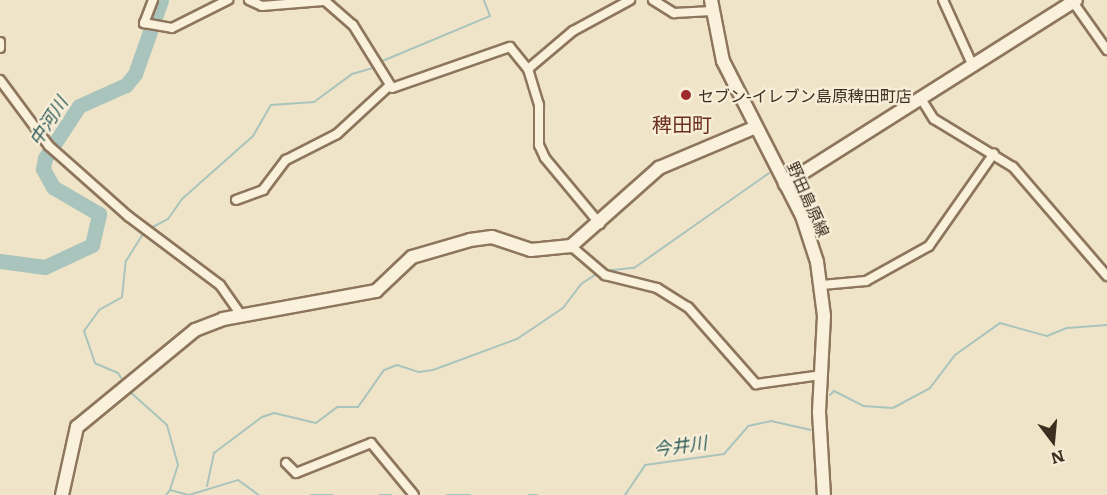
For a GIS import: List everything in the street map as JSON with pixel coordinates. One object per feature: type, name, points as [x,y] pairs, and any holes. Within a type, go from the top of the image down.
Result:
[{"type":"main road","points":[[785,184],[1075,1]]},
{"type":"main road","name":"野田島原線","points":[[711,5],[723,61],[810,238],[822,285],[824,495]]},
{"type":"main road","points":[[62,495],[66,459],[77,427],[195,330],[241,315],[376,291],[412,257],[470,240],[492,237],[531,250],[571,246],[600,224],[659,168],[756,127]]},
{"type":"street","points":[[153,0],[150,24],[182,27],[228,0]]},
{"type":"street","points":[[249,0],[262,6],[324,1],[353,25],[389,86]]},
{"type":"street","points":[[528,69],[573,31],[630,0]]},
{"type":"street","points":[[653,0],[674,13],[711,5]]},
{"type":"street","points":[[943,0],[972,64]]},
{"type":"street","points":[[1075,1],[1107,50]]},
{"type":"street","points":[[0,42],[0,48]]},
{"type":"street","points":[[389,86],[401,88],[503,46],[528,69],[539,105],[539,145],[545,158],[600,224]]},
{"type":"street","points":[[0,80],[52,148],[147,229],[220,285],[241,315]]},
{"type":"street","points":[[236,200],[263,190],[286,160],[337,134],[389,86]]},
{"type":"street","points":[[920,97],[934,119],[994,153],[1013,167],[1107,276]]},
{"type":"street","points":[[822,285],[866,281],[929,246],[994,153]]},
{"type":"street","points":[[571,246],[596,270],[605,275],[657,288],[687,308],[756,384],[822,375]]},
{"type":"street","points":[[286,463],[296,473],[371,442],[414,495]]},
{"type":"waterway","name":"中河川","points":[[0,261],[45,267],[92,245],[99,214],[53,187],[43,169],[45,158],[79,106],[126,85],[135,74],[161,0]]},
{"type":"waterway","points":[[380,62],[490,16],[484,0]]},
{"type":"waterway","points":[[149,229],[168,219],[182,199],[253,136],[271,105],[314,102],[352,74],[376,67]]},
{"type":"waterway","points":[[604,271],[634,268],[769,173]]},
{"type":"waterway","points":[[124,382],[118,373],[95,363],[84,331],[99,310],[122,297],[126,261],[144,232]]},
{"type":"waterway","points":[[207,486],[214,453],[262,417],[274,413],[316,423],[337,407],[358,407],[384,370],[397,365],[419,372],[433,370],[517,339],[563,308],[581,284],[598,273]]},
{"type":"waterway","name":"今井川","points":[[830,395],[834,391],[863,406],[893,408],[930,388],[955,355],[1000,323],[1047,336],[1067,328],[1107,325]]},
{"type":"waterway","points":[[128,390],[167,425],[178,465],[170,490]]},
{"type":"waterway","name":"今井川","points":[[625,495],[645,465],[724,454],[748,426],[771,421],[811,430]]},
{"type":"waterway","name":"今井川","points":[[166,495],[170,490],[189,495],[238,480],[259,495]]},
{"type":"waterway","name":"今井川","points":[[311,495],[333,495]]},
{"type":"waterway","name":"今井川","points":[[380,495],[391,495]]},
{"type":"waterway","name":"今井川","points":[[447,495],[470,495]]},
{"type":"waterway","name":"今井川","points":[[529,495],[537,495]]},
{"type":"place","name":"セブン-イレブン島原稗田町店","points":[[686,95]]},
{"type":"district","name":"稗田町","points":[[682,123]]}]
